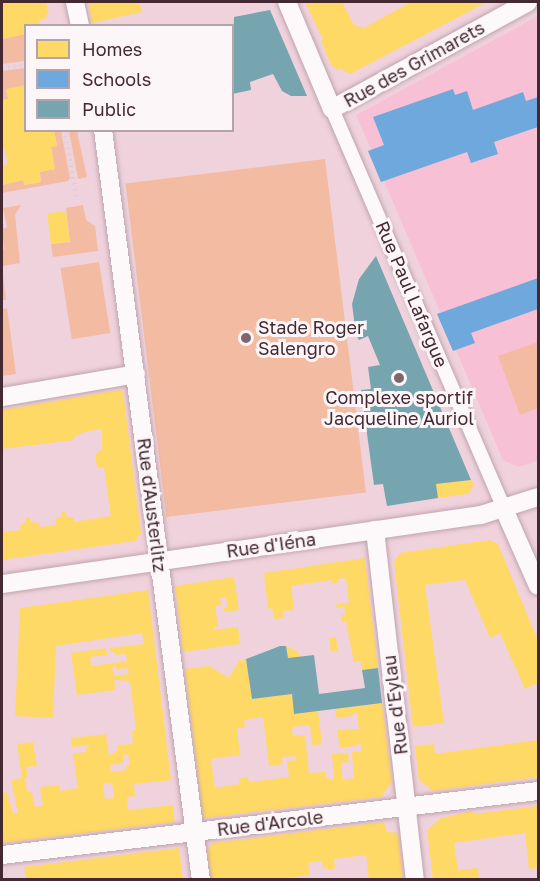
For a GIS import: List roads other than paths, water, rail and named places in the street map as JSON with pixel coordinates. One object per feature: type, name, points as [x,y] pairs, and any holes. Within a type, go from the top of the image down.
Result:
[{"type":"street","points":[[75,2],[80,24]]},
{"type":"street","name":"Rue Paul Lafargue","points":[[287,2],[538,586]]},
{"type":"street","name":"Rue des Grimarets","points":[[332,109],[528,2]]},
{"type":"street","name":"Rue d'Austerlitz","points":[[103,132],[113,192],[201,879]]},
{"type":"street","points":[[2,397],[136,374]]},
{"type":"street","name":"Rue d'Iéna","points":[[2,584],[481,515],[538,497]]},
{"type":"street","name":"Rue d'Eylau","points":[[375,530],[415,879]]},
{"type":"street","name":"Rue d'Arcole","points":[[2,855],[538,791]]},
{"type":"place","name":"Stade Roger Salengro","points":[[246,338]]},
{"type":"place","name":"Complexe sportif Jacqueline Auriol","points":[[399,378]]}]
